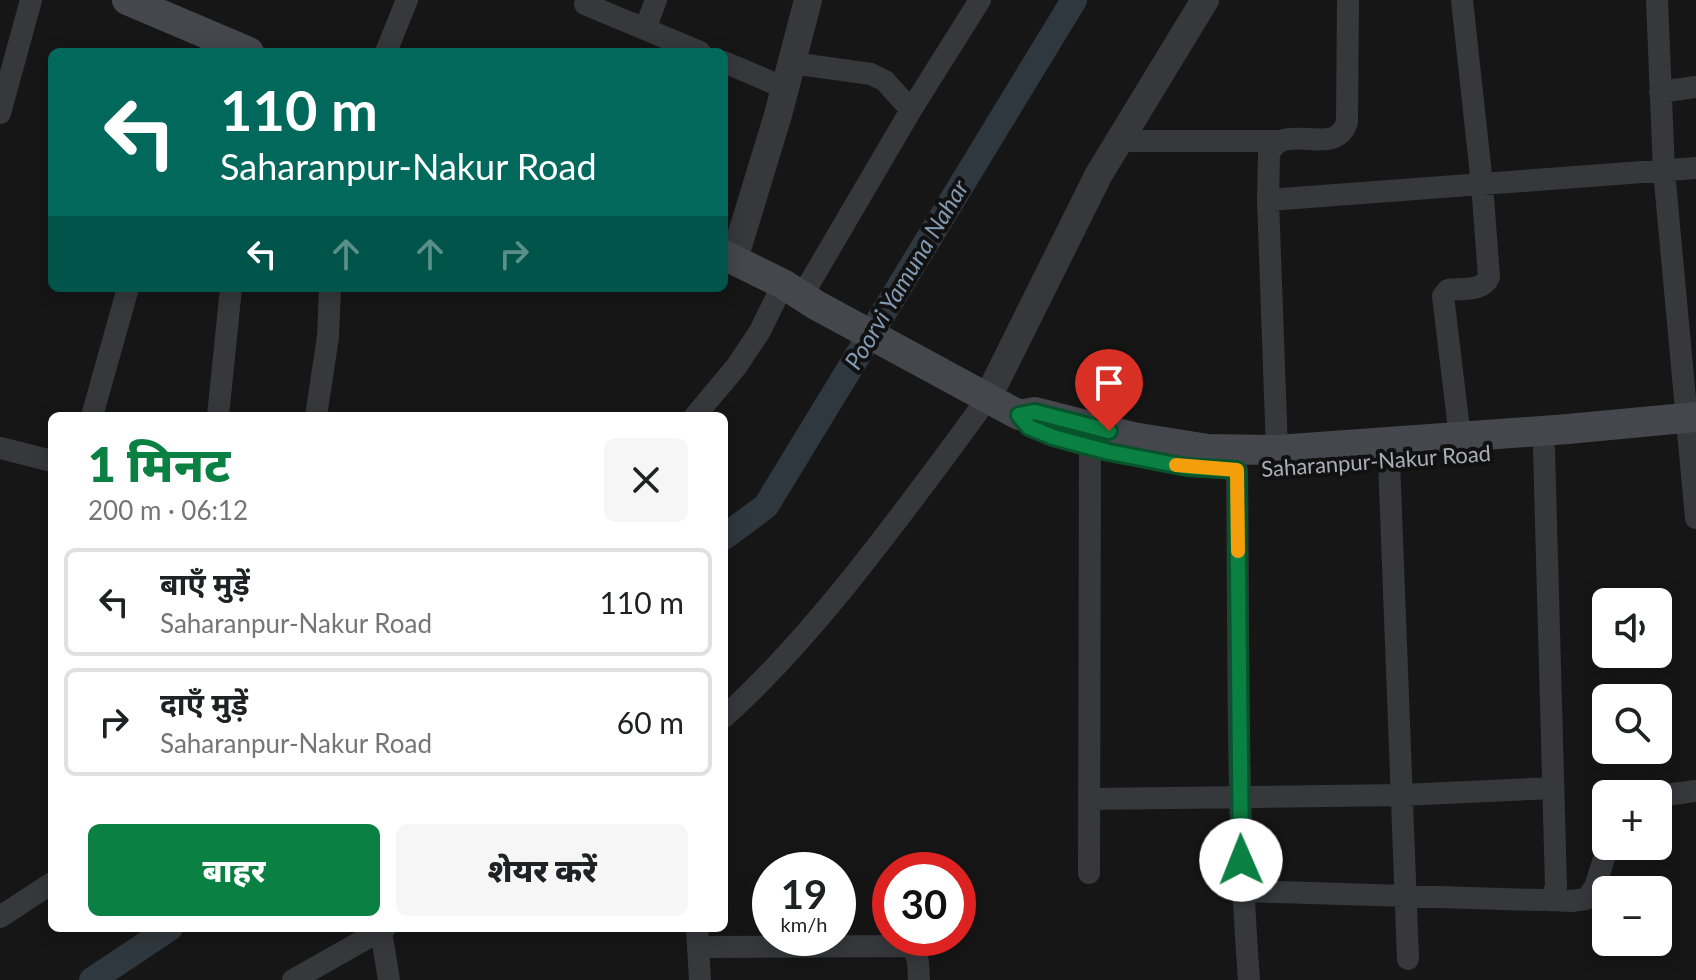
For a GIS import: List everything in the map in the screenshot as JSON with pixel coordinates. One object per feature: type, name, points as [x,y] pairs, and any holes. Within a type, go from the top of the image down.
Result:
[{"type":"main road","points":[[127,0],[203,43],[229,48]]},
{"type":"main road","name":"Saharanpur-Nakur Road","points":[[729,257],[1019,415],[1029,427],[1090,447],[1187,467],[1237,470],[1544,449],[1691,428]]},
{"type":"main road","name":"Saharanpur-Nakur Road","points":[[1019,415],[1035,412],[1133,437],[1208,449],[1277,450],[1460,437],[1691,428]]},
{"type":"street","points":[[0,113],[31,0]]},
{"type":"street","points":[[388,48],[407,0]]},
{"type":"street","points":[[645,29],[656,0]]},
{"type":"street","points":[[729,257],[789,76],[808,0]]},
{"type":"street","points":[[698,412],[736,367],[760,331],[800,295],[980,0]]},
{"type":"street","points":[[728,713],[798,645],[916,497],[1099,174],[1205,0]]},
{"type":"street","points":[[1120,141],[1330,140],[1340,136],[1347,122],[1348,0]]},
{"type":"street","points":[[1460,437],[1443,296],[1448,290],[1482,287],[1489,277],[1462,0]]},
{"type":"street","points":[[1657,0],[1664,171],[1691,428],[1696,518]]},
{"type":"street","points":[[585,4],[690,48]]},
{"type":"street","points":[[728,63],[789,76],[871,74],[885,81],[911,110]]},
{"type":"street","points":[[1660,92],[1696,87]]},
{"type":"street","points":[[1277,450],[1268,200],[1269,154],[1279,141]]},
{"type":"street","points":[[1268,200],[1696,168]]},
{"type":"street","points":[[93,412],[127,292]]},
{"type":"street","points":[[218,412],[231,292]]},
{"type":"street","points":[[317,412],[329,328],[330,292]]},
{"type":"street","points":[[1089,873],[1090,447]]},
{"type":"street","points":[[0,448],[48,460]]},
{"type":"street","points":[[1544,449],[1556,886],[1554,896],[1548,900]]},
{"type":"street","points":[[1389,460],[1408,959]]},
{"type":"street","points":[[1237,470],[1242,891],[1249,980]]},
{"type":"street","points":[[1089,799],[1402,795],[1553,788]]},
{"type":"street","points":[[1672,794],[1696,791]]},
{"type":"street","points":[[1242,891],[1572,901],[1586,899],[1595,887],[1604,860]]},
{"type":"street","points":[[0,917],[48,886]]},
{"type":"street","points":[[293,980],[378,932]]},
{"type":"street","points":[[383,932],[389,980]]},
{"type":"street","points":[[700,980],[697,938],[910,946],[918,957],[919,980]]},
{"type":"waterway","name":"Poorvi Yamuna Nahar","points":[[728,534],[766,506],[1074,0]]},
{"type":"waterway","name":"Poorvi Yamuna Nahar","points":[[92,980],[164,932]]},
{"type":"slow traffic","points":[[1176,465],[1237,470],[1238,551]]},
{"type":"route","points":[[1109,431],[1035,412],[1019,415],[1029,427],[1053,437],[1109,452],[1187,467],[1237,470],[1241,860]]}]
